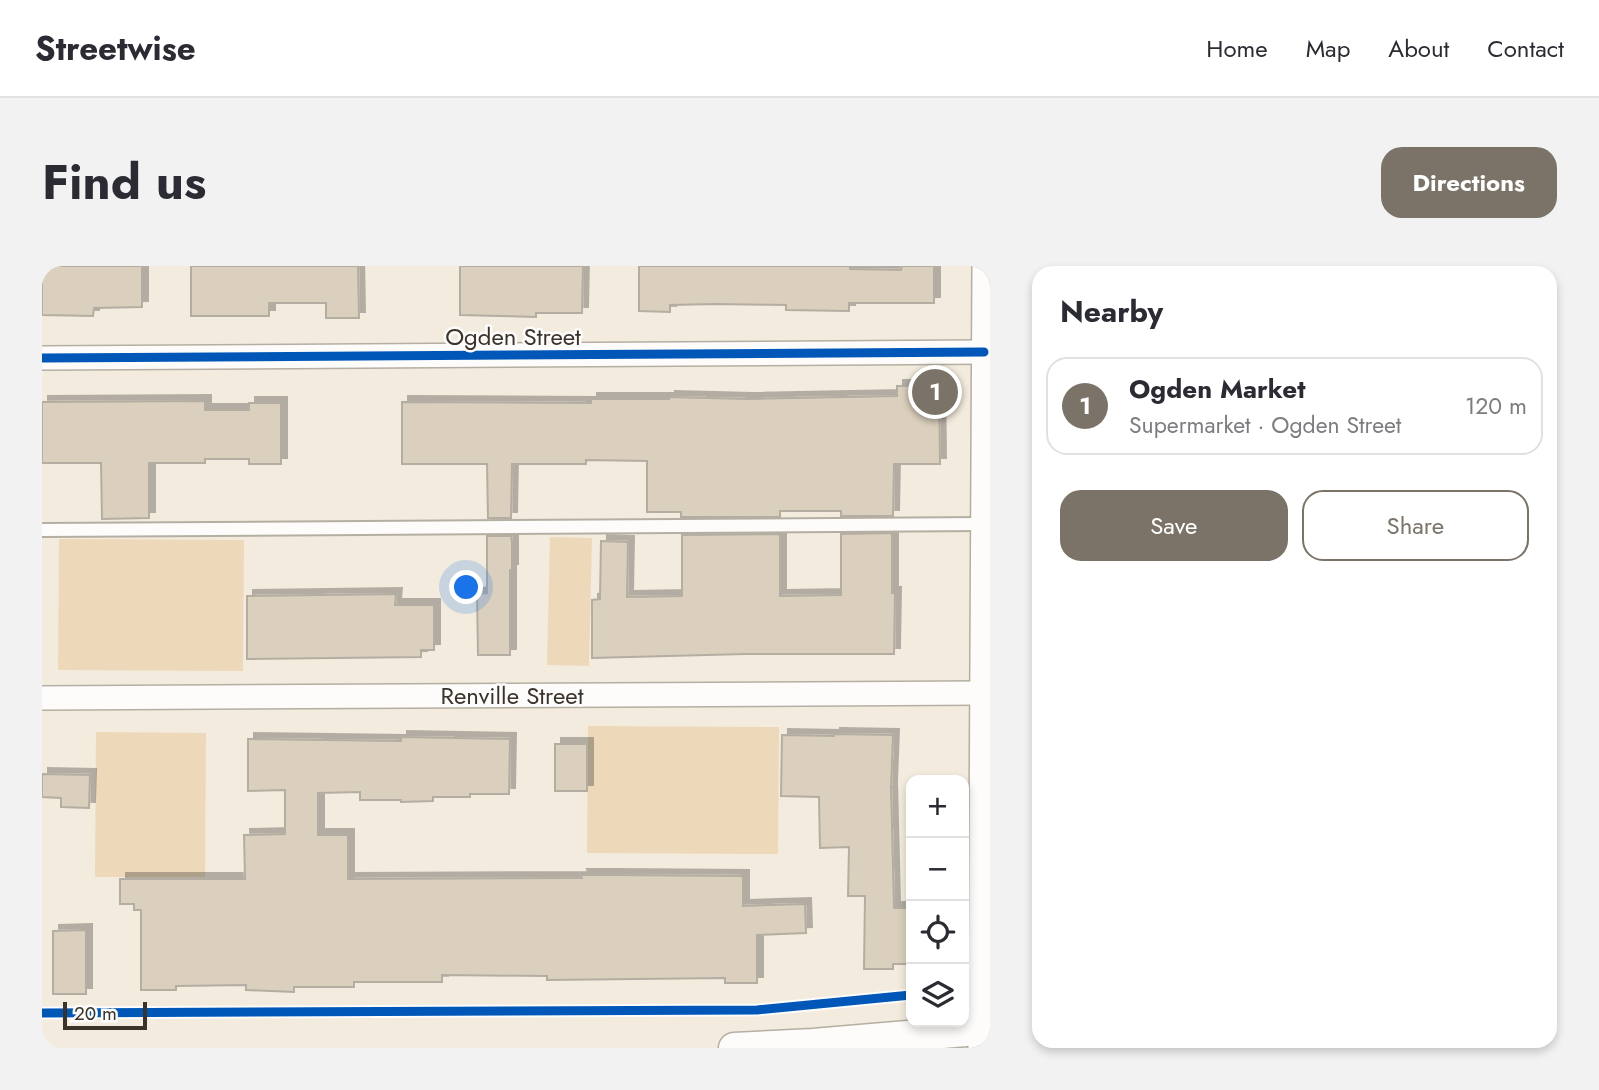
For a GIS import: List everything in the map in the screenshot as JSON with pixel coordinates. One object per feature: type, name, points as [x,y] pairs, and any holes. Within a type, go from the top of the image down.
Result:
[{"type":"street","points":[[734,1048],[984,1036],[984,266]]},
{"type":"street","name":"Ogden Street","points":[[42,358],[984,352]]},
{"type":"street","name":"Renville Street","points":[[42,698],[982,693]]},
{"type":"lane","points":[[42,530],[983,524]]},
{"type":"shaded area","points":[[550,537],[592,538],[589,666],[547,665]]},
{"type":"shaded area","points":[[59,539],[244,540],[243,671],[58,670]]},
{"type":"shaded area","points":[[588,726],[779,727],[778,854],[587,853]]},
{"type":"shaded area","points":[[96,732],[206,733],[205,877],[95,877]]},
{"type":"building","points":[[42,266],[142,266],[142,307],[94,308],[93,316],[42,315]]},
{"type":"building","points":[[191,266],[358,266],[359,318],[326,318],[326,303],[269,303],[269,316],[191,316]]},
{"type":"building","points":[[460,266],[583,266],[582,313],[536,313],[536,317],[460,315]]},
{"type":"building","points":[[639,266],[850,266],[850,269],[901,270],[902,266],[934,266],[934,303],[849,303],[849,311],[786,310],[786,305],[715,304],[670,305],[670,312],[639,311]]},
{"type":"building","points":[[897,386],[939,386],[940,464],[894,464],[893,516],[841,516],[841,511],[780,511],[780,517],[681,517],[681,512],[647,512],[647,461],[586,460],[586,464],[512,464],[511,518],[488,518],[487,464],[402,464],[402,402],[591,403],[591,399],[669,397],[747,399],[897,396]]},
{"type":"building","points":[[205,401],[205,410],[249,410],[249,403],[281,403],[281,464],[249,464],[249,459],[205,459],[205,463],[149,463],[149,518],[102,519],[101,463],[42,463],[42,402]]},
{"type":"building","points":[[892,533],[894,654],[592,658],[592,600],[600,599],[601,541],[628,542],[627,597],[682,596],[682,535],[780,534],[780,596],[841,595],[841,534]]},
{"type":"building","points":[[487,536],[511,536],[510,655],[478,655],[477,594],[487,593]]},
{"type":"building","points":[[396,594],[395,605],[434,605],[434,650],[421,650],[421,657],[247,659],[247,596]]},
{"type":"building","points":[[782,735],[893,735],[891,787],[894,908],[906,908],[906,964],[893,964],[893,969],[864,969],[865,896],[848,896],[849,847],[820,848],[819,797],[781,796]]},
{"type":"building","points":[[401,737],[510,739],[509,794],[470,794],[470,797],[433,797],[433,801],[401,802],[360,800],[360,792],[318,793],[318,835],[348,835],[348,879],[582,878],[581,875],[743,876],[743,906],[805,904],[806,933],[757,935],[757,983],[725,983],[725,978],[547,980],[547,976],[442,975],[442,982],[354,982],[354,987],[294,987],[294,992],[246,990],[246,985],[176,986],[176,990],[141,990],[141,910],[134,910],[134,904],[120,904],[120,879],[245,879],[244,835],[285,834],[285,790],[248,791],[248,739],[401,741]]},
{"type":"building","points":[[555,744],[587,744],[587,791],[555,791]]},
{"type":"building","points":[[42,774],[90,775],[89,808],[61,807],[61,798],[42,797]]},
{"type":"building","points":[[86,930],[86,994],[53,994],[53,931]]},
{"type":"cycle path","points":[[42,358],[984,352]]},
{"type":"cycle path","points":[[42,1013],[757,1010],[906,995]]},
{"type":"place","name":"Ogden Market","points":[[935,392]]}]
